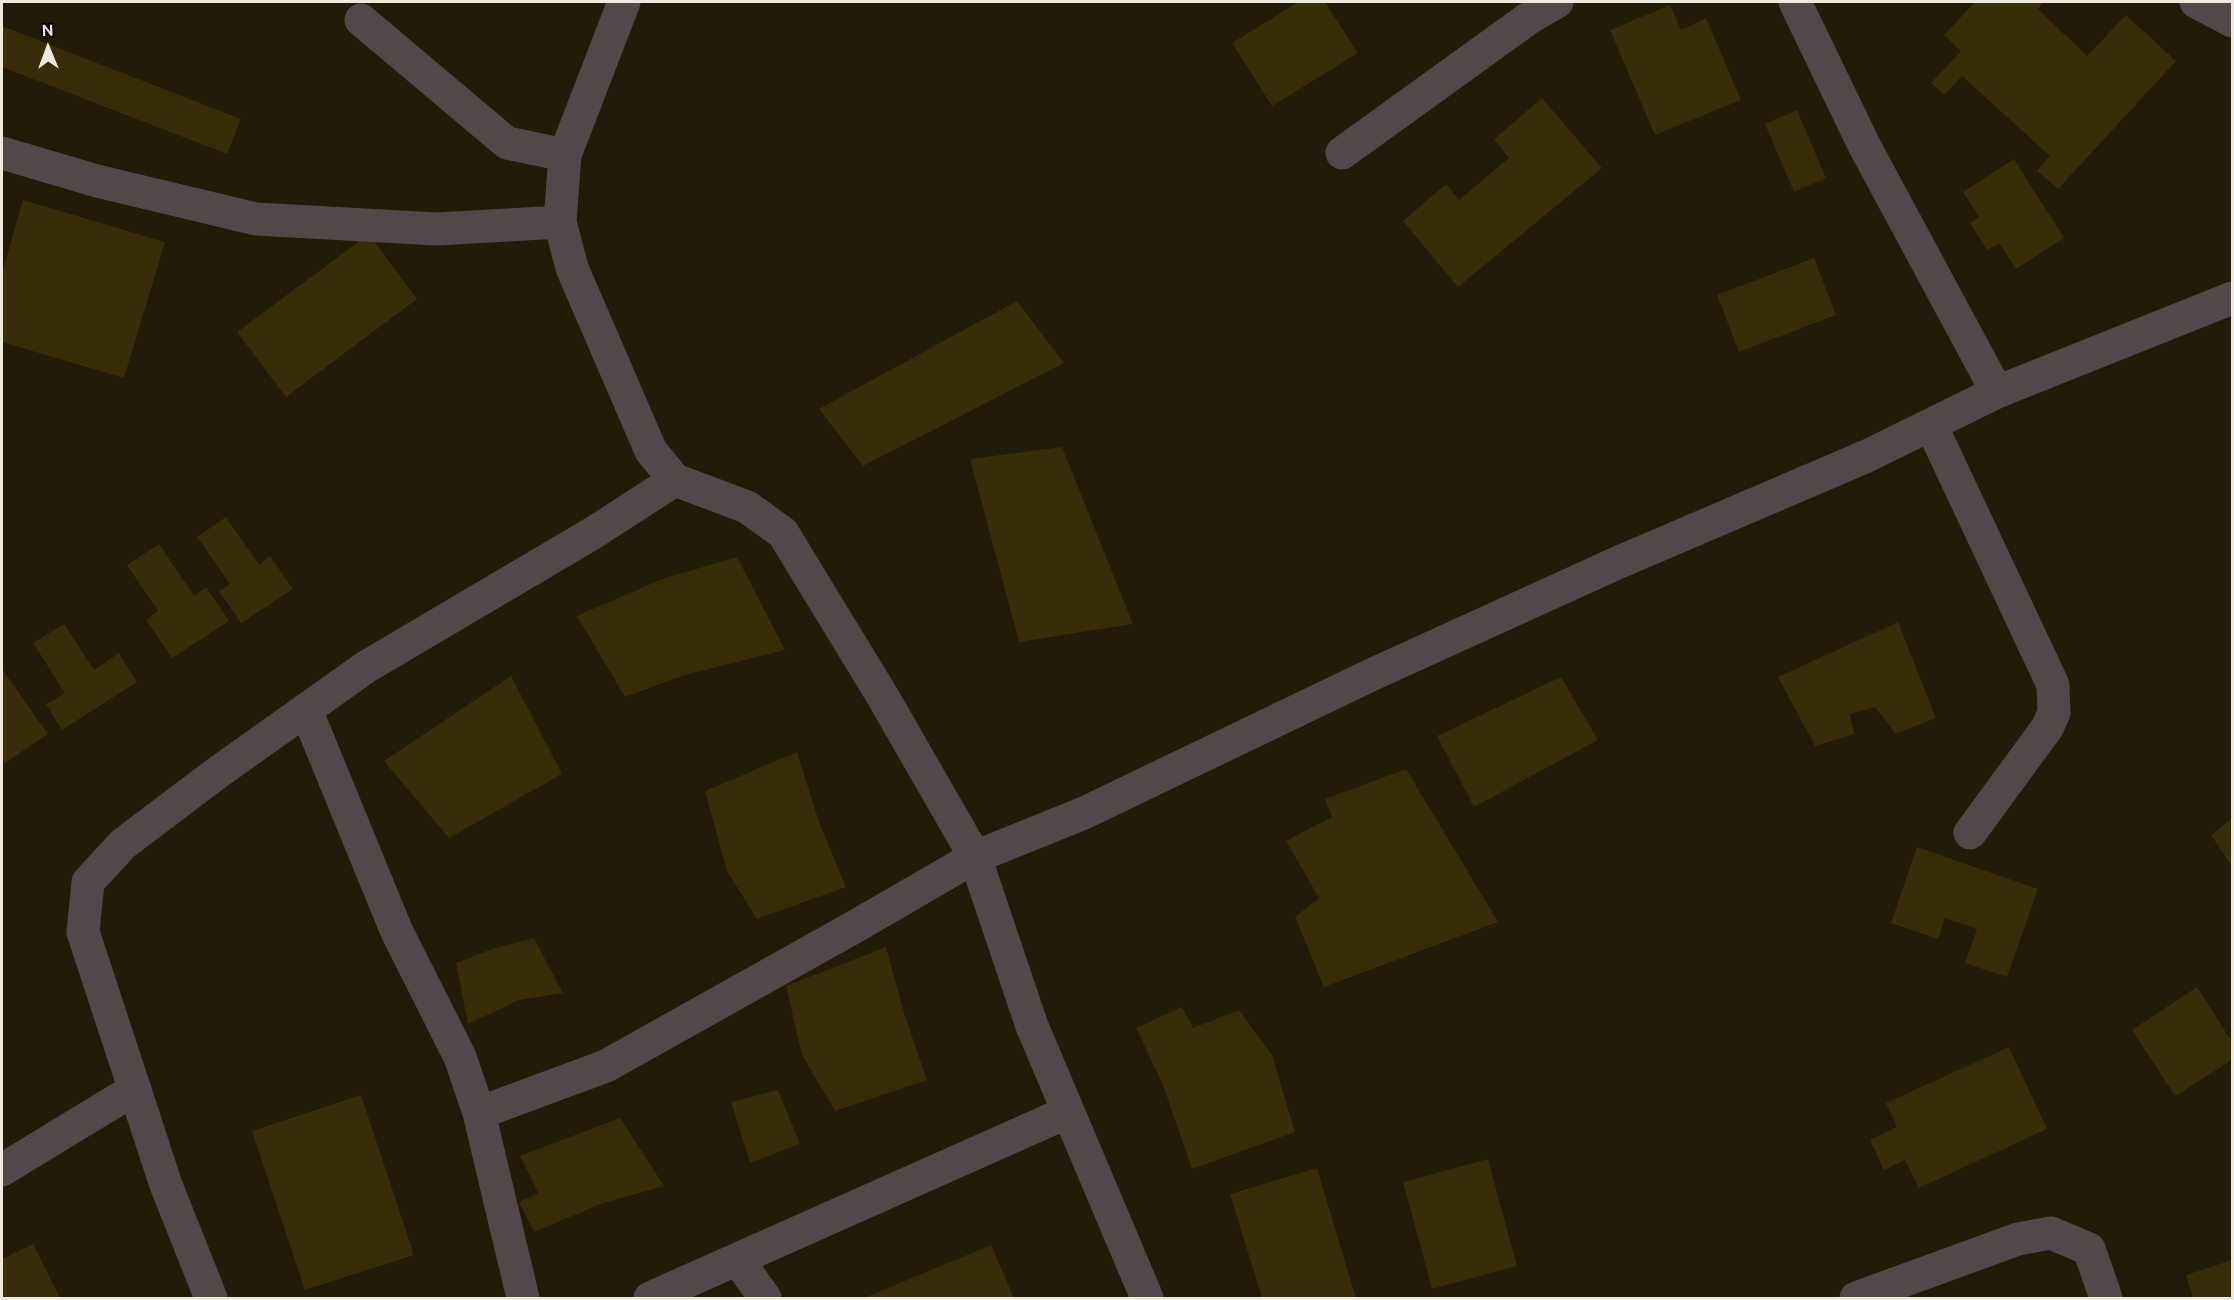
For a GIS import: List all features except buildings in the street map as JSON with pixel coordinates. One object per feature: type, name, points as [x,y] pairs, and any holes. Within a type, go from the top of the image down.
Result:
[{"type":"street","points":[[624,2],[565,154],[560,222],[573,268],[651,451],[675,480],[747,507],[783,533],[884,697],[975,857],[1032,1026],[1148,1299]]},
{"type":"street","points":[[1342,153],[1530,18],[1557,2]]},
{"type":"street","points":[[1795,2],[1864,145],[1996,392]]},
{"type":"street","points":[[2196,2],[2232,21]]},
{"type":"street","points":[[362,20],[507,143],[565,154]]},
{"type":"street","points":[[2,153],[97,181],[256,219],[437,229],[560,222]]},
{"type":"street","points":[[479,1113],[606,1066],[975,857],[1084,813],[1371,675],[1617,563],[1867,456],[1996,392],[2232,298]]},
{"type":"street","points":[[1931,425],[2053,685],[2054,713],[2048,728],[1970,833]]},
{"type":"street","points":[[211,1299],[166,1185],[82,932],[88,882],[123,844],[217,773],[366,667],[593,533],[675,480]]},
{"type":"street","points":[[306,710],[397,932],[460,1057],[479,1113],[523,1299]]},
{"type":"street","points":[[2,1170],[135,1089]]},
{"type":"street","points":[[650,1299],[1068,1112]]},
{"type":"street","points":[[1856,1299],[2018,1239],[2051,1233],[2089,1249],[2106,1299]]},
{"type":"street","points":[[738,1260],[765,1299]]}]
